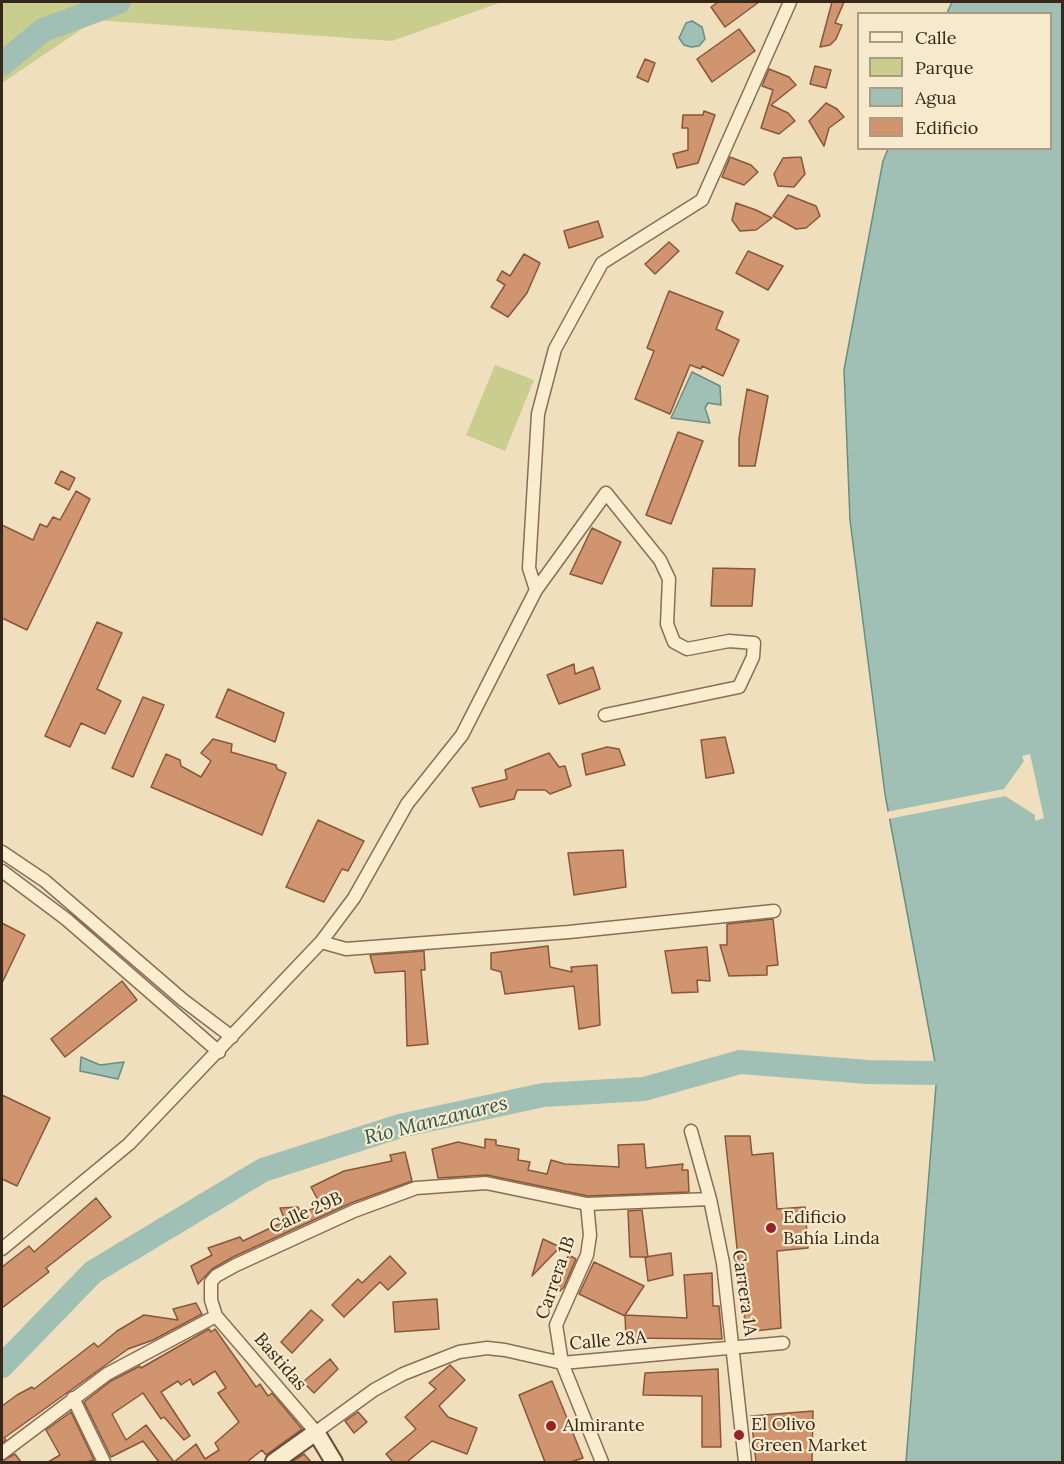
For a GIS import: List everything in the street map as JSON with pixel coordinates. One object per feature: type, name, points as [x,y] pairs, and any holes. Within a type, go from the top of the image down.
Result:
[{"type":"street","points":[[536,590],[529,568],[538,414],[555,349],[602,263],[702,200],[790,2]]},
{"type":"street","points":[[2,1249],[129,1144],[219,1052],[321,942],[354,898],[407,804],[462,735],[536,590],[606,493],[660,560],[669,579],[667,624],[674,642],[687,649],[729,641],[754,643],[753,657],[739,687],[605,715]]},
{"type":"street","points":[[2,852],[45,881],[183,1000],[232,1037]]},
{"type":"street","points":[[2,871],[66,920],[219,1052]]},
{"type":"street","points":[[321,942],[346,949],[569,932],[774,911]]},
{"type":"street","name":"Carrera 1A","points":[[691,1131],[710,1199],[723,1263],[745,1462]]},
{"type":"street","name":"Calle 29B","points":[[216,1316],[210,1290],[211,1282],[216,1276],[301,1234],[393,1194],[416,1188],[486,1183],[587,1204],[710,1199]]},
{"type":"street","name":"Carrera 1B","points":[[587,1204],[590,1235],[587,1255],[556,1325],[562,1363],[602,1462]]},
{"type":"street","points":[[2,1453],[72,1398],[107,1374],[216,1316]]},
{"type":"street","name":"Bastidas","points":[[216,1316],[316,1432]]},
{"type":"street","name":"Calle 28A","points":[[316,1432],[374,1390],[403,1374],[459,1352],[487,1348],[562,1363],[783,1343]]},
{"type":"street","points":[[72,1398],[104,1462]]},
{"type":"street","points":[[274,1462],[316,1432],[334,1462]]},
{"type":"green space","points":[[2,2],[502,2],[392,41],[95,20],[2,83]]},
{"type":"green space","points":[[495,365],[534,380],[505,451],[466,435]]},
{"type":"water","points":[[952,2],[1062,2],[1062,1462],[906,1462],[937,1073],[885,794],[850,520],[844,370],[883,161],[888,150],[1052,150],[1052,12],[947,12]]},
{"type":"water","points":[[692,21],[702,27],[705,39],[699,46],[691,47],[684,45],[679,38],[686,23]]},
{"type":"water","points":[[692,372],[720,386],[721,405],[708,403],[705,408],[710,423],[671,418]]},
{"type":"water","points":[[81,1057],[100,1065],[124,1062],[118,1079],[80,1071]]},
{"type":"pier","points":[[1030,754],[1044,818],[1035,821],[1035,815],[1005,796],[888,819],[886,812],[1004,789],[1024,761],[1022,756]]},
{"type":"building","points":[[718,2],[759,2],[725,27],[711,7]]},
{"type":"building","points":[[832,2],[844,2],[835,23],[842,25],[836,39],[830,45],[820,47]]},
{"type":"building","points":[[739,29],[755,51],[712,82],[697,59]]},
{"type":"building","points":[[645,59],[655,63],[648,82],[637,77]]},
{"type":"building","points":[[815,66],[831,70],[826,88],[810,84]]},
{"type":"building","points":[[769,69],[789,77],[796,85],[771,105],[788,113],[795,121],[779,134],[761,128],[773,90],[762,86]]},
{"type":"building","points":[[826,103],[837,109],[844,117],[829,128],[824,146],[809,121]]},
{"type":"building","points":[[704,111],[715,115],[698,163],[677,168],[673,154],[688,150],[688,128],[682,128],[683,115],[703,115]]},
{"type":"building","points":[[730,157],[751,165],[758,172],[744,185],[722,177]]},
{"type":"building","points":[[801,157],[805,174],[794,187],[778,186],[774,174],[783,158]]},
{"type":"building","points":[[788,195],[816,206],[820,216],[806,228],[796,229],[773,216]]},
{"type":"building","points":[[736,203],[772,218],[756,230],[740,231],[732,220]]},
{"type":"building","points":[[598,221],[603,237],[569,248],[564,231]]},
{"type":"building","points":[[669,242],[679,251],[655,274],[645,264]]},
{"type":"building","points":[[748,251],[783,266],[768,290],[736,273]]},
{"type":"building","points":[[524,254],[540,263],[527,293],[508,317],[491,307],[505,285],[497,280],[502,271],[510,276]]},
{"type":"building","points":[[669,291],[723,312],[716,329],[739,340],[723,376],[702,366],[701,369],[690,365],[670,414],[635,399],[654,351],[647,348]]},
{"type":"building","points":[[747,389],[768,396],[755,466],[739,466],[739,438]]},
{"type":"building","points":[[678,432],[703,441],[671,524],[646,515]]},
{"type":"building","points":[[61,471],[75,478],[69,490],[55,483]]},
{"type":"building","points":[[76,491],[90,499],[27,630],[2,618],[2,525],[33,540],[40,524],[47,527],[53,517],[60,520]]},
{"type":"building","points":[[592,528],[621,542],[602,584],[570,574]]},
{"type":"building","points":[[713,568],[755,569],[752,606],[711,606]]},
{"type":"building","points":[[97,622],[122,633],[97,689],[121,701],[105,734],[81,723],[70,747],[45,736]]},
{"type":"building","points":[[574,664],[575,674],[593,667],[600,689],[559,704],[547,675]]},
{"type":"building","points":[[228,689],[284,713],[275,742],[216,717]]},
{"type":"building","points":[[143,697],[164,705],[133,777],[112,768]]},
{"type":"building","points":[[725,737],[734,773],[706,778],[701,740]]},
{"type":"building","points":[[213,739],[232,744],[231,752],[276,765],[277,769],[286,773],[262,835],[151,787],[166,754],[180,760],[181,766],[201,777],[211,761],[201,753]]},
{"type":"building","points":[[607,747],[619,749],[625,765],[586,775],[582,754]]},
{"type":"building","points":[[549,753],[559,767],[565,766],[571,786],[550,794],[545,790],[517,790],[514,799],[480,807],[472,788],[507,779],[505,770]]},
{"type":"building","points":[[318,820],[364,841],[348,871],[342,869],[324,902],[286,887]]},
{"type":"building","points":[[623,850],[626,887],[574,895],[568,853]]},
{"type":"building","points":[[773,919],[778,965],[767,966],[767,975],[729,976],[720,945],[727,945],[727,924]]},
{"type":"building","points":[[2,923],[25,935],[2,983]]},
{"type":"building","points":[[548,946],[550,967],[572,972],[571,967],[597,965],[600,1025],[579,1029],[574,986],[505,994],[501,972],[491,969],[491,953]]},
{"type":"building","points":[[707,947],[710,981],[697,980],[698,992],[672,993],[665,951]]},
{"type":"building","points":[[424,951],[425,970],[421,970],[428,1044],[407,1046],[405,971],[375,973],[370,955]]},
{"type":"building","points":[[122,981],[137,1000],[65,1057],[51,1039]]},
{"type":"building","points":[[2,1095],[50,1118],[17,1186],[2,1179]]},
{"type":"building","name":"Edificio Bahía Linda","points":[[725,1136],[750,1136],[752,1155],[773,1153],[777,1209],[805,1207],[808,1248],[777,1251],[781,1328],[746,1332]]},
{"type":"building","points":[[485,1139],[496,1140],[496,1145],[519,1149],[518,1160],[530,1162],[528,1170],[547,1174],[551,1160],[565,1164],[619,1167],[618,1145],[644,1144],[646,1168],[683,1164],[682,1170],[688,1170],[689,1192],[588,1196],[487,1175],[438,1178],[432,1149],[458,1142],[485,1148]]},
{"type":"building","points":[[405,1152],[412,1181],[351,1203],[233,1257],[212,1269],[198,1284],[191,1266],[212,1255],[208,1248],[240,1237],[243,1241],[285,1221],[280,1208],[298,1207],[301,1213],[321,1206],[311,1187],[344,1171],[392,1161],[390,1155]]},
{"type":"building","points":[[96,1198],[111,1217],[46,1268],[49,1272],[2,1308],[2,1267],[29,1246],[34,1252]]},
{"type":"building","points":[[642,1210],[648,1257],[630,1257],[628,1211]]},
{"type":"building","points":[[543,1239],[560,1247],[532,1276]]},
{"type":"building","points":[[671,1253],[673,1275],[648,1281],[645,1257]]},
{"type":"building","points":[[569,1255],[576,1259],[564,1287],[560,1291],[548,1287]]},
{"type":"building","points":[[390,1256],[406,1273],[388,1290],[380,1282],[344,1317],[332,1305],[358,1279],[362,1283]]},
{"type":"building","points":[[594,1262],[644,1286],[625,1315],[687,1318],[684,1275],[712,1273],[713,1306],[719,1306],[722,1339],[626,1338],[625,1316],[579,1294]]},
{"type":"building","points":[[437,1299],[439,1329],[395,1332],[393,1302]]},
{"type":"building","points":[[196,1303],[202,1314],[153,1340],[128,1349],[4,1438],[6,1440],[2,1443],[2,1406],[17,1395],[32,1387],[34,1389],[94,1343],[98,1347],[117,1331],[144,1315],[178,1320],[173,1309]]},
{"type":"building","points":[[311,1310],[323,1320],[292,1353],[281,1342]]},
{"type":"building","points":[[209,1329],[211,1332],[215,1329],[256,1387],[260,1384],[268,1396],[272,1393],[302,1429],[266,1455],[262,1450],[247,1462],[174,1462],[159,1462],[143,1441],[111,1457],[84,1402],[111,1381],[140,1366],[141,1368]],"holes":[[[215,1371],[226,1388],[218,1393],[239,1422],[215,1443],[219,1450],[205,1459],[196,1444],[174,1462],[146,1425],[126,1440],[112,1414],[143,1393],[161,1419],[164,1417],[184,1440],[190,1436],[161,1392],[178,1381],[181,1385],[190,1379],[193,1385]]]},
{"type":"building","points":[[330,1359],[338,1369],[314,1393],[303,1382]]},
{"type":"building","points":[[450,1365],[465,1380],[439,1406],[448,1417],[477,1428],[467,1454],[432,1441],[407,1462],[393,1462],[386,1454],[416,1429],[405,1417],[436,1389],[429,1383]]},
{"type":"building","points":[[718,1369],[721,1447],[702,1447],[702,1396],[643,1395],[645,1373]]},
{"type":"building","name":"Almirante","points":[[552,1381],[583,1458],[571,1462],[545,1462],[519,1395]]},
{"type":"building","points":[[813,1411],[812,1462],[756,1462],[751,1416]]},
{"type":"building","points":[[71,1412],[94,1460],[48,1462],[60,1455],[46,1430]]},
{"type":"building","points":[[358,1412],[367,1422],[354,1433],[345,1421]]},
{"type":"building","points":[[15,1454],[21,1462],[2,1462],[2,1461]]},
{"type":"building","points":[[304,1454],[311,1462],[291,1462]]},
{"type":"waterway","points":[[2,64],[43,30],[119,2]]},
{"type":"waterway","name":"Río Manzanares","points":[[2,1366],[93,1272],[263,1170],[400,1126],[543,1095],[644,1089],[740,1062],[868,1072],[937,1073]]},
{"type":"place","name":"Edificio Bahía Linda","points":[[771,1228]]},
{"type":"place","name":"Almirante","points":[[551,1426]]},
{"type":"place","name":"El Olivo Green Market","points":[[739,1435]]}]
